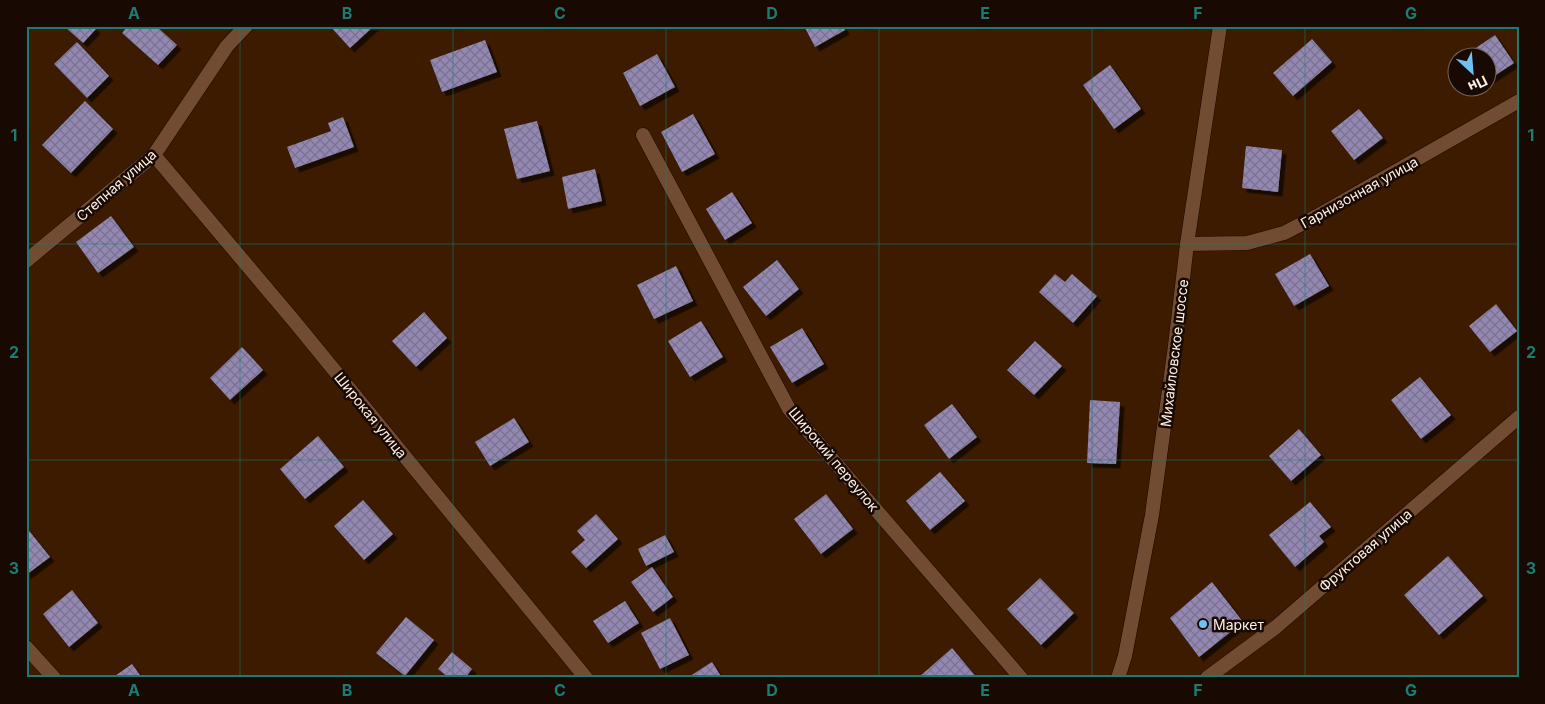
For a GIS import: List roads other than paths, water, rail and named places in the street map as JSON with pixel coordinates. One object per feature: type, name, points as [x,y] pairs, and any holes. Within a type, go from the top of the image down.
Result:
[{"type":"street","name":"Степная улица","points":[[26,261],[154,155],[227,46],[246,26]]},
{"type":"street","name":"Михайловское шоссе","points":[[1118,678],[1152,515],[1187,244],[1220,26]]},
{"type":"street","name":"Гарнизонная улица","points":[[1187,244],[1247,243],[1284,233],[1318,216],[1519,101]]},
{"type":"street","name":"Широкий переулок","points":[[643,135],[790,409],[1021,678]]},
{"type":"street","name":"Широкая улица","points":[[154,155],[300,328],[586,678]]},
{"type":"street","name":"Фруктовая улица","points":[[1207,678],[1276,627],[1519,417]]},
{"type":"street","points":[[26,647],[54,678]]},
{"type":"place","name":"Маркет","points":[[1203,624]]}]
